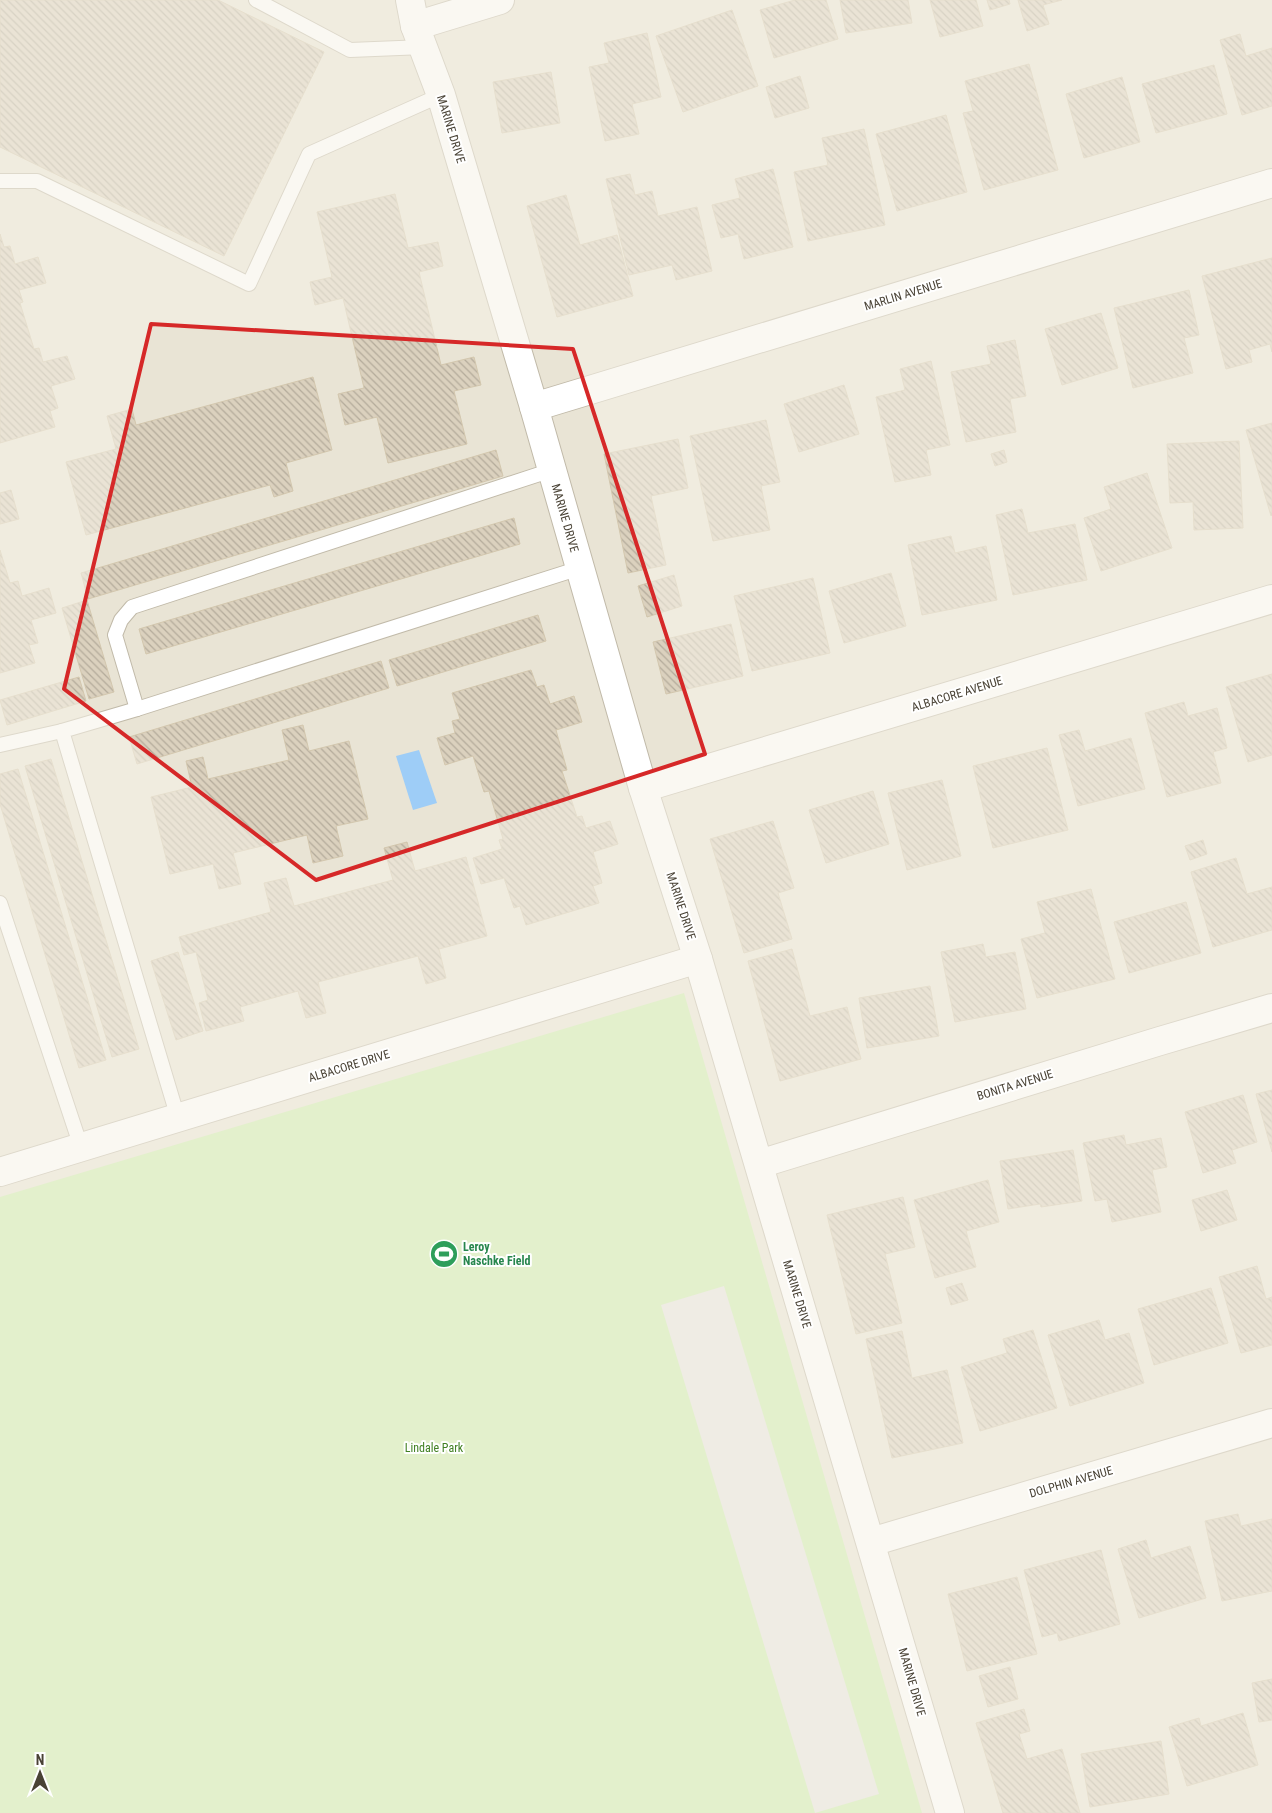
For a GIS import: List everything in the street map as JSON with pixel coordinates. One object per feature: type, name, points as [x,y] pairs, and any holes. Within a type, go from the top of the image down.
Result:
[{"type":"street","points":[[416,24],[500,0]]},
{"type":"street","name":"MARINE DRIVE","points":[[416,24],[441,95],[534,407],[643,788],[698,960],[950,1813]]},
{"type":"street","name":"MARLIN AVENUE","points":[[534,407],[1272,183]]},
{"type":"street","name":"ALBACORE AVENUE","points":[[643,788],[1272,599]]},
{"type":"street","name":"ALBACORE DRIVE","points":[[0,1172],[698,960]]},
{"type":"street","name":"BONITA AVENUE","points":[[759,1164],[1272,1008]]},
{"type":"street","name":"DOLPHIN AVENUE","points":[[871,1542],[1272,1423]]},
{"type":"lane","points":[[256,0],[350,50],[416,24]]},
{"type":"lane","points":[[0,181],[37,181],[249,284],[309,154],[441,95]]},
{"type":"lane","points":[[136,709],[115,634],[121,620],[132,607],[552,470]]},
{"type":"lane","points":[[0,744],[62,731],[136,709],[580,568]]},
{"type":"lane","points":[[62,731],[178,1118]]},
{"type":"lane","points":[[0,903],[82,1147]]},
{"type":"highlighted area","points":[[151,324],[573,349],[705,754],[316,880],[64,689]]},
{"type":"shaded area","points":[[0,0],[1272,0],[1272,1813],[0,1813]]},
{"type":"shaded area","points":[[724,1286],[879,1794],[815,1813],[661,1305]]},
{"type":"green space","name":"Lindale Park","points":[[684,993],[922,1813],[0,1813],[0,1197]]},
{"type":"water","points":[[419,750],[437,803],[413,810],[396,756]]},
{"type":"building","points":[[0,0],[218,0],[324,52],[224,256],[0,147]]},
{"type":"building","points":[[795,0],[826,0],[838,39],[774,58],[760,10]]},
{"type":"building","points":[[840,0],[908,0],[912,23],[846,33]]},
{"type":"building","points":[[930,0],[976,0],[983,26],[940,37]]},
{"type":"building","points":[[987,0],[1009,0],[1010,4],[990,10]]},
{"type":"building","points":[[1018,0],[1062,0],[1043,5],[1049,24],[1027,31]]},
{"type":"building","points":[[732,10],[758,86],[683,112],[656,36]]},
{"type":"building","points":[[647,33],[661,97],[632,104],[639,134],[605,141],[589,67],[609,63],[604,43]]},
{"type":"building","points":[[1240,34],[1246,56],[1272,48],[1272,106],[1242,115],[1220,40]]},
{"type":"building","points":[[1029,64],[1058,170],[984,190],[963,113],[973,111],[965,81]]},
{"type":"building","points":[[1214,65],[1227,114],[1156,133],[1142,84]]},
{"type":"building","points":[[551,72],[560,123],[502,133],[493,82]]},
{"type":"building","points":[[800,76],[809,108],[775,118],[766,87]]},
{"type":"building","points":[[1122,77],[1140,142],[1084,158],[1066,94]]},
{"type":"building","points":[[946,115],[967,192],[897,211],[876,134]]},
{"type":"building","points":[[864,129],[885,225],[808,241],[794,172],[828,165],[822,138]]},
{"type":"building","points":[[773,169],[793,247],[744,259],[738,234],[721,238],[712,205],[740,198],[735,179]]},
{"type":"building","points":[[630,174],[635,195],[652,191],[658,216],[697,207],[712,271],[676,280],[672,265],[629,275],[606,179]]},
{"type":"building","points":[[395,194],[408,248],[438,242],[443,266],[419,272],[441,365],[474,357],[481,385],[454,391],[467,444],[388,463],[377,417],[345,425],[338,394],[364,388],[343,298],[315,305],[310,282],[332,277],[317,212]]},
{"type":"building","points":[[566,195],[580,245],[617,235],[633,296],[557,317],[527,206]]},
{"type":"building","points":[[0,234],[4,247],[10,246],[15,264],[38,257],[46,283],[19,290],[23,302],[20,303],[34,349],[39,348],[43,362],[67,356],[75,379],[51,386],[58,408],[50,411],[55,427],[0,443]]},
{"type":"building","points":[[1272,258],[1272,352],[1270,344],[1249,350],[1252,362],[1226,369],[1202,276]]},
{"type":"building","points":[[1189,290],[1199,335],[1184,338],[1193,373],[1133,388],[1114,308]]},
{"type":"building","points":[[1101,313],[1118,368],[1062,385],[1045,329]]},
{"type":"building","points":[[1015,340],[1026,396],[1010,399],[1016,432],[966,442],[951,372],[991,364],[987,346]]},
{"type":"building","points":[[931,361],[950,445],[926,450],[931,475],[895,482],[876,397],[905,390],[900,369]]},
{"type":"building","points":[[313,377],[332,450],[286,463],[293,491],[274,497],[270,485],[86,535],[66,462],[116,449],[107,416],[132,409],[136,425]]},
{"type":"building","points":[[844,385],[859,434],[799,452],[784,404]]},
{"type":"building","points":[[766,420],[780,482],[761,486],[770,530],[713,541],[690,436]]},
{"type":"building","points":[[1272,423],[1272,515],[1271,516],[1246,430]]},
{"type":"building","points":[[678,439],[688,488],[651,496],[666,565],[628,573],[604,454]]},
{"type":"building","points":[[1239,441],[1243,528],[1194,530],[1193,502],[1170,503],[1167,444]]},
{"type":"building","points":[[496,450],[503,476],[88,599],[81,573]]},
{"type":"building","points":[[1004,450],[1007,462],[995,466],[991,454]]},
{"type":"building","points":[[1147,473],[1172,548],[1101,571],[1084,518],[1111,509],[1104,487]]},
{"type":"building","points":[[11,490],[19,519],[0,524],[0,493]]},
{"type":"building","points":[[1022,509],[1028,533],[1075,524],[1087,580],[1013,595],[996,515]]},
{"type":"building","points":[[514,518],[520,544],[146,654],[139,629]]},
{"type":"building","points":[[951,536],[955,553],[986,546],[997,600],[922,615],[908,545]]},
{"type":"building","points":[[0,550],[10,583],[18,581],[22,596],[49,588],[56,613],[31,620],[38,643],[29,645],[35,663],[0,673]]},
{"type":"building","points":[[891,573],[906,626],[844,643],[829,591]]},
{"type":"building","points":[[674,575],[682,606],[647,617],[638,586]]},
{"type":"building","points":[[813,578],[830,653],[752,671],[734,596]]},
{"type":"building","points":[[87,600],[114,692],[89,699],[62,608]]},
{"type":"building","points":[[538,615],[546,641],[397,686],[389,660]]},
{"type":"building","points":[[731,624],[743,676],[666,694],[653,642]]},
{"type":"building","points":[[381,661],[389,688],[137,764],[129,737]]},
{"type":"building","points":[[531,670],[537,687],[544,685],[550,704],[574,696],[582,722],[556,730],[567,770],[562,771],[577,817],[582,816],[586,828],[610,821],[618,844],[593,852],[602,883],[593,886],[599,903],[526,925],[520,906],[514,908],[504,878],[481,884],[473,858],[502,849],[499,840],[503,839],[489,791],[484,792],[473,756],[445,765],[437,738],[455,733],[452,721],[460,719],[452,693]]},
{"type":"building","points":[[1272,674],[1272,755],[1248,762],[1226,687]]},
{"type":"building","points":[[79,677],[86,701],[7,725],[0,700]]},
{"type":"building","points":[[1184,702],[1188,716],[1217,708],[1227,748],[1213,752],[1221,783],[1167,797],[1145,713]]},
{"type":"building","points":[[303,725],[309,751],[349,741],[368,819],[336,826],[343,856],[313,863],[307,835],[233,853],[241,884],[219,889],[213,864],[170,874],[151,797],[192,787],[186,761],[203,757],[208,779],[289,760],[282,730]]},
{"type":"building","points":[[1079,730],[1085,751],[1131,738],[1145,789],[1078,806],[1059,735]]},
{"type":"building","points":[[1047,748],[1068,830],[993,848],[973,766]]},
{"type":"building","points":[[51,759],[139,1049],[112,1057],[25,766]]},
{"type":"building","points":[[18,769],[106,1060],[79,1068],[0,804],[0,774]]},
{"type":"building","points":[[942,780],[961,856],[907,870],[888,793]]},
{"type":"building","points":[[873,791],[889,844],[826,863],[809,810]]},
{"type":"building","points":[[773,821],[794,888],[778,893],[792,939],[744,953],[710,839]]},
{"type":"building","points":[[1203,840],[1207,854],[1190,860],[1185,846]]},
{"type":"building","points":[[407,842],[415,871],[466,857],[487,936],[439,949],[446,978],[426,984],[418,956],[318,982],[326,1013],[306,1018],[298,991],[240,1007],[244,1021],[206,1031],[199,1003],[208,1000],[196,952],[184,955],[179,937],[271,912],[264,883],[286,878],[294,906],[393,880],[384,848]]},
{"type":"building","points":[[1236,858],[1247,894],[1272,887],[1272,930],[1213,947],[1191,872]]},
{"type":"building","points":[[1091,889],[1115,979],[1037,998],[1021,939],[1045,933],[1037,902]]},
{"type":"building","points":[[1186,902],[1201,953],[1129,973],[1114,922]]},
{"type":"building","points":[[983,944],[986,957],[1015,952],[1026,1009],[955,1022],[941,952]]},
{"type":"building","points":[[792,949],[810,1016],[847,1007],[861,1059],[780,1081],[748,961]]},
{"type":"building","points":[[178,952],[203,1031],[176,1040],[151,961]]},
{"type":"building","points":[[930,986],[939,1036],[867,1048],[859,998]]},
{"type":"building","points":[[1272,1090],[1272,1152],[1256,1094]]},
{"type":"building","points":[[1243,1095],[1257,1142],[1232,1150],[1236,1163],[1203,1173],[1185,1112]]},
{"type":"building","points":[[1124,1135],[1126,1145],[1161,1138],[1167,1167],[1152,1170],[1161,1212],[1112,1222],[1107,1199],[1095,1201],[1083,1143]]},
{"type":"building","points":[[1073,1150],[1082,1201],[1041,1207],[1040,1204],[1008,1209],[1000,1161]]},
{"type":"building","points":[[988,1180],[999,1222],[966,1231],[976,1267],[935,1278],[914,1200]]},
{"type":"building","points":[[1227,1190],[1237,1220],[1201,1231],[1192,1200]]},
{"type":"building","points":[[903,1197],[915,1247],[885,1254],[902,1323],[856,1334],[827,1215]]},
{"type":"building","points":[[1257,1266],[1266,1299],[1272,1297],[1272,1345],[1241,1353],[1219,1277]]},
{"type":"building","points":[[962,1283],[968,1300],[951,1305],[946,1288]]},
{"type":"building","points":[[1211,1288],[1228,1343],[1154,1365],[1138,1309]]},
{"type":"building","points":[[1099,1320],[1105,1340],[1129,1333],[1144,1383],[1070,1406],[1048,1335]]},
{"type":"building","points":[[1033,1330],[1057,1408],[980,1431],[961,1367],[1007,1353],[1003,1339]]},
{"type":"building","points":[[902,1331],[912,1378],[947,1370],[963,1443],[892,1458],[866,1339]]},
{"type":"building","points":[[1238,1514],[1241,1526],[1272,1519],[1272,1591],[1222,1601],[1205,1521]]},
{"type":"building","points":[[1146,1540],[1151,1558],[1190,1546],[1206,1598],[1139,1618],[1118,1549]]},
{"type":"building","points":[[1101,1550],[1120,1624],[1059,1641],[1057,1633],[1042,1637],[1024,1570]]},
{"type":"building","points":[[1017,1577],[1037,1654],[967,1671],[948,1594]]},
{"type":"building","points":[[1010,1667],[1018,1699],[988,1707],[979,1676]]},
{"type":"building","points":[[1272,1679],[1272,1720],[1259,1722],[1252,1683]]},
{"type":"building","points":[[1024,1709],[1030,1731],[1019,1734],[1027,1759],[1062,1749],[1080,1813],[1003,1813],[976,1723]]},
{"type":"building","points":[[1243,1713],[1258,1765],[1187,1786],[1169,1727],[1199,1718],[1201,1726]]},
{"type":"building","points":[[1161,1741],[1169,1794],[1090,1807],[1081,1754]]},
{"type":"place","name":"Leroy Naschke Field","points":[[444,1254]]}]
